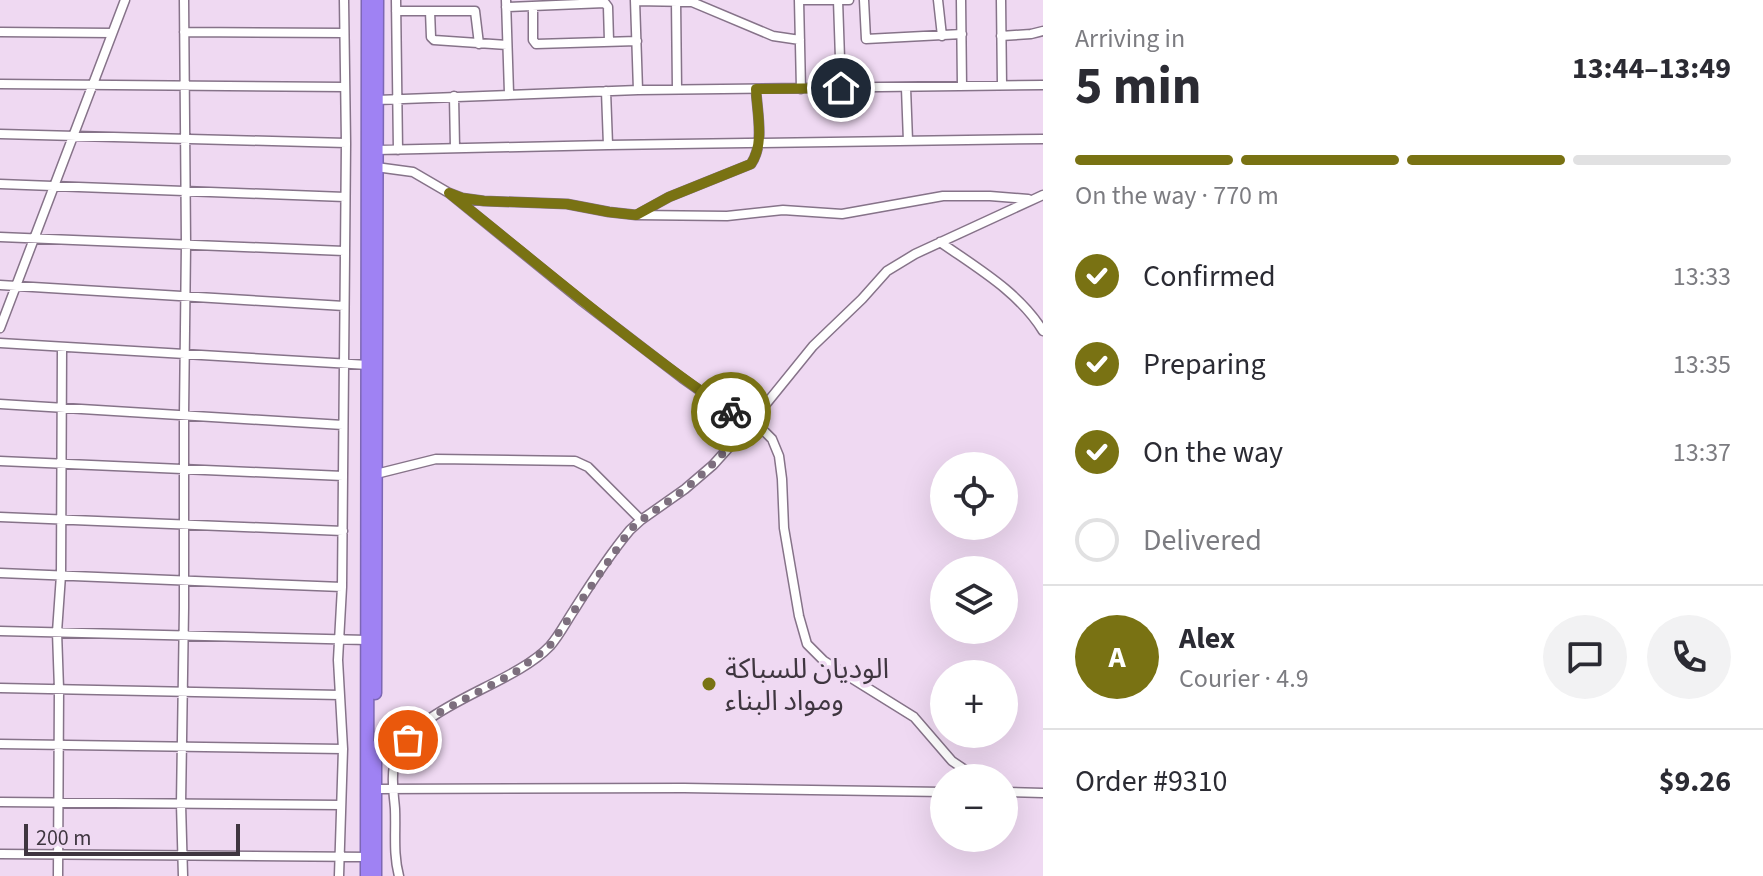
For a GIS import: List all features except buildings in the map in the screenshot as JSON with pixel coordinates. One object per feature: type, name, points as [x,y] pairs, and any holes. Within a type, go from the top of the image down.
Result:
[{"type":"highway","points":[[368,0],[367,640],[371,858],[375,876]]},
{"type":"highway","points":[[367,876],[376,789],[377,0]]},
{"type":"street","points":[[0,328],[125,0]]},
{"type":"street","points":[[183,876],[184,0]]},
{"type":"street","points":[[339,876],[343,749],[339,641],[343,531],[344,0]]},
{"type":"street","points":[[396,0],[398,150]]},
{"type":"street","points":[[676,0],[677,89]]},
{"type":"street","points":[[801,89],[799,0],[849,0]]},
{"type":"street","points":[[838,0],[841,88]]},
{"type":"street","points":[[864,0],[866,39],[962,34]]},
{"type":"street","points":[[938,0],[942,36]]},
{"type":"street","points":[[961,0],[962,86]]},
{"type":"street","points":[[1001,0],[1002,85]]},
{"type":"street","points":[[638,90],[635,1],[696,3],[773,36],[800,40]]},
{"type":"street","points":[[509,93],[506,4],[606,4],[609,41]]},
{"type":"street","points":[[533,6],[533,40],[536,44],[637,41]]},
{"type":"street","points":[[396,11],[475,11],[479,44]]},
{"type":"street","points":[[430,11],[431,37],[434,40],[507,45]]},
{"type":"street","points":[[1001,36],[1043,31]]},
{"type":"street","points":[[0,32],[112,33]]},
{"type":"street","points":[[184,32],[344,33]]},
{"type":"street","points":[[0,84],[344,87]]},
{"type":"street","points":[[377,100],[677,89],[1043,85]]},
{"type":"street","points":[[906,88],[908,141]]},
{"type":"street","points":[[636,215],[669,197],[749,166],[756,157],[759,144],[756,89]]},
{"type":"street","points":[[606,91],[608,145]]},
{"type":"street","points":[[454,96],[455,148]]},
{"type":"street","points":[[0,134],[346,143]]},
{"type":"street","points":[[376,150],[1043,139]]},
{"type":"street","points":[[376,167],[413,172],[449,193],[682,378],[772,439],[779,456],[784,528],[799,616],[807,644],[824,661],[914,717],[956,764]]},
{"type":"street","points":[[0,184],[345,197]]},
{"type":"street","points":[[449,193],[484,201],[567,204],[636,215],[727,216],[783,210],[842,214],[943,196],[1033,199]]},
{"type":"street","points":[[399,876],[395,853],[394,763],[414,732],[429,718],[514,673],[549,647],[622,540],[641,520],[713,465],[813,346],[887,271],[915,254],[1043,195]]},
{"type":"street","points":[[0,237],[344,251]]},
{"type":"street","points":[[940,242],[1006,289],[1026,307],[1043,331]]},
{"type":"street","points":[[0,285],[344,306]]},
{"type":"street","points":[[0,343],[368,365]]},
{"type":"street","points":[[58,876],[57,632],[61,575],[62,348]]},
{"type":"street","points":[[0,404],[343,425]]},
{"type":"street","points":[[376,474],[436,459],[575,461],[588,467],[641,520]]},
{"type":"street","points":[[0,461],[343,476]]},
{"type":"street","points":[[0,517],[343,531]]},
{"type":"street","points":[[0,573],[342,587]]},
{"type":"street","points":[[0,631],[367,640]]},
{"type":"street","points":[[0,688],[340,695]]},
{"type":"street","points":[[0,744],[343,749]]},
{"type":"street","points":[[376,789],[684,788],[930,792]]},
{"type":"street","points":[[1018,792],[1043,793]]},
{"type":"street","points":[[0,802],[341,805]]},
{"type":"street","points":[[0,854],[371,858]]},
{"type":"way so far","points":[[408,740],[429,718],[514,673],[549,647],[630,530],[713,465],[749,425],[731,412]]},
{"type":"place","name":"الوديان للسباكة ومواد البناء","points":[[709,684]]},
{"type":"route","points":[[731,412],[583,302],[449,193],[484,201],[567,204],[636,215],[669,197],[751,164],[759,144],[756,89],[841,88]]}]
